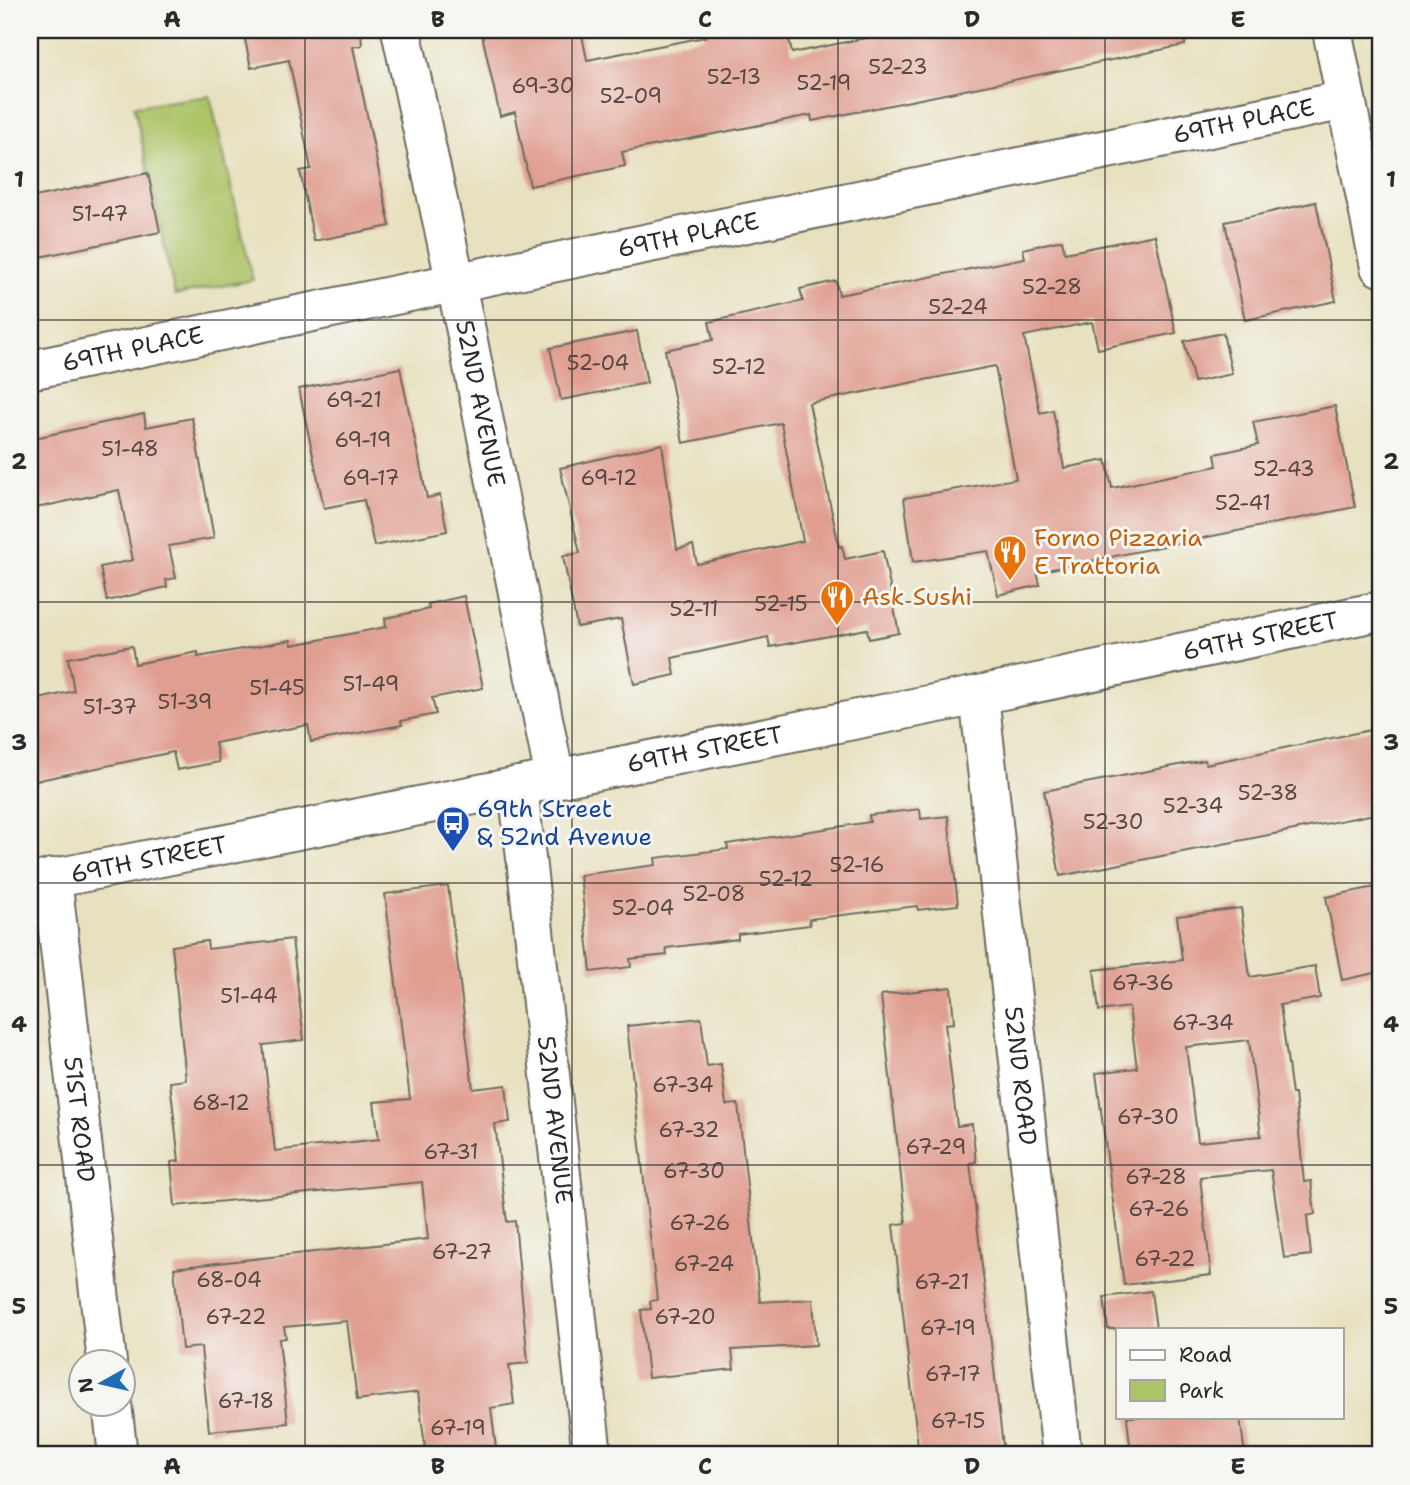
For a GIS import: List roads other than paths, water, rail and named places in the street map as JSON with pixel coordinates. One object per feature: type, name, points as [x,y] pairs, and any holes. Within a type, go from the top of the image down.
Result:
[{"type":"street","name":"52ND AVENUE","points":[[401,30],[456,283],[555,779]]},
{"type":"street","points":[[1332,30],[1380,267]]},
{"type":"street","name":"69TH PLACE","points":[[30,370],[1346,100]]},
{"type":"street","name":"69TH STREET","points":[[41,880],[979,695],[1380,611]]},
{"type":"street","name":"52ND ROAD","points":[[979,695],[1062,1455]]},
{"type":"street","name":"52ND AVENUE","points":[[518,786],[592,1455]]},
{"type":"street","name":"51ST ROAD","points":[[41,880],[105,1348]]},
{"type":"street","points":[[114,1418],[118,1455]]},
{"type":"place","name":"Forno Pizzaria E Trattoria","points":[[1010,582]]},
{"type":"place","name":"Ask Sushi","points":[[837,627]]},
{"type":"place","name":"69th Street & 52nd Avenue","points":[[453,853]]}]
